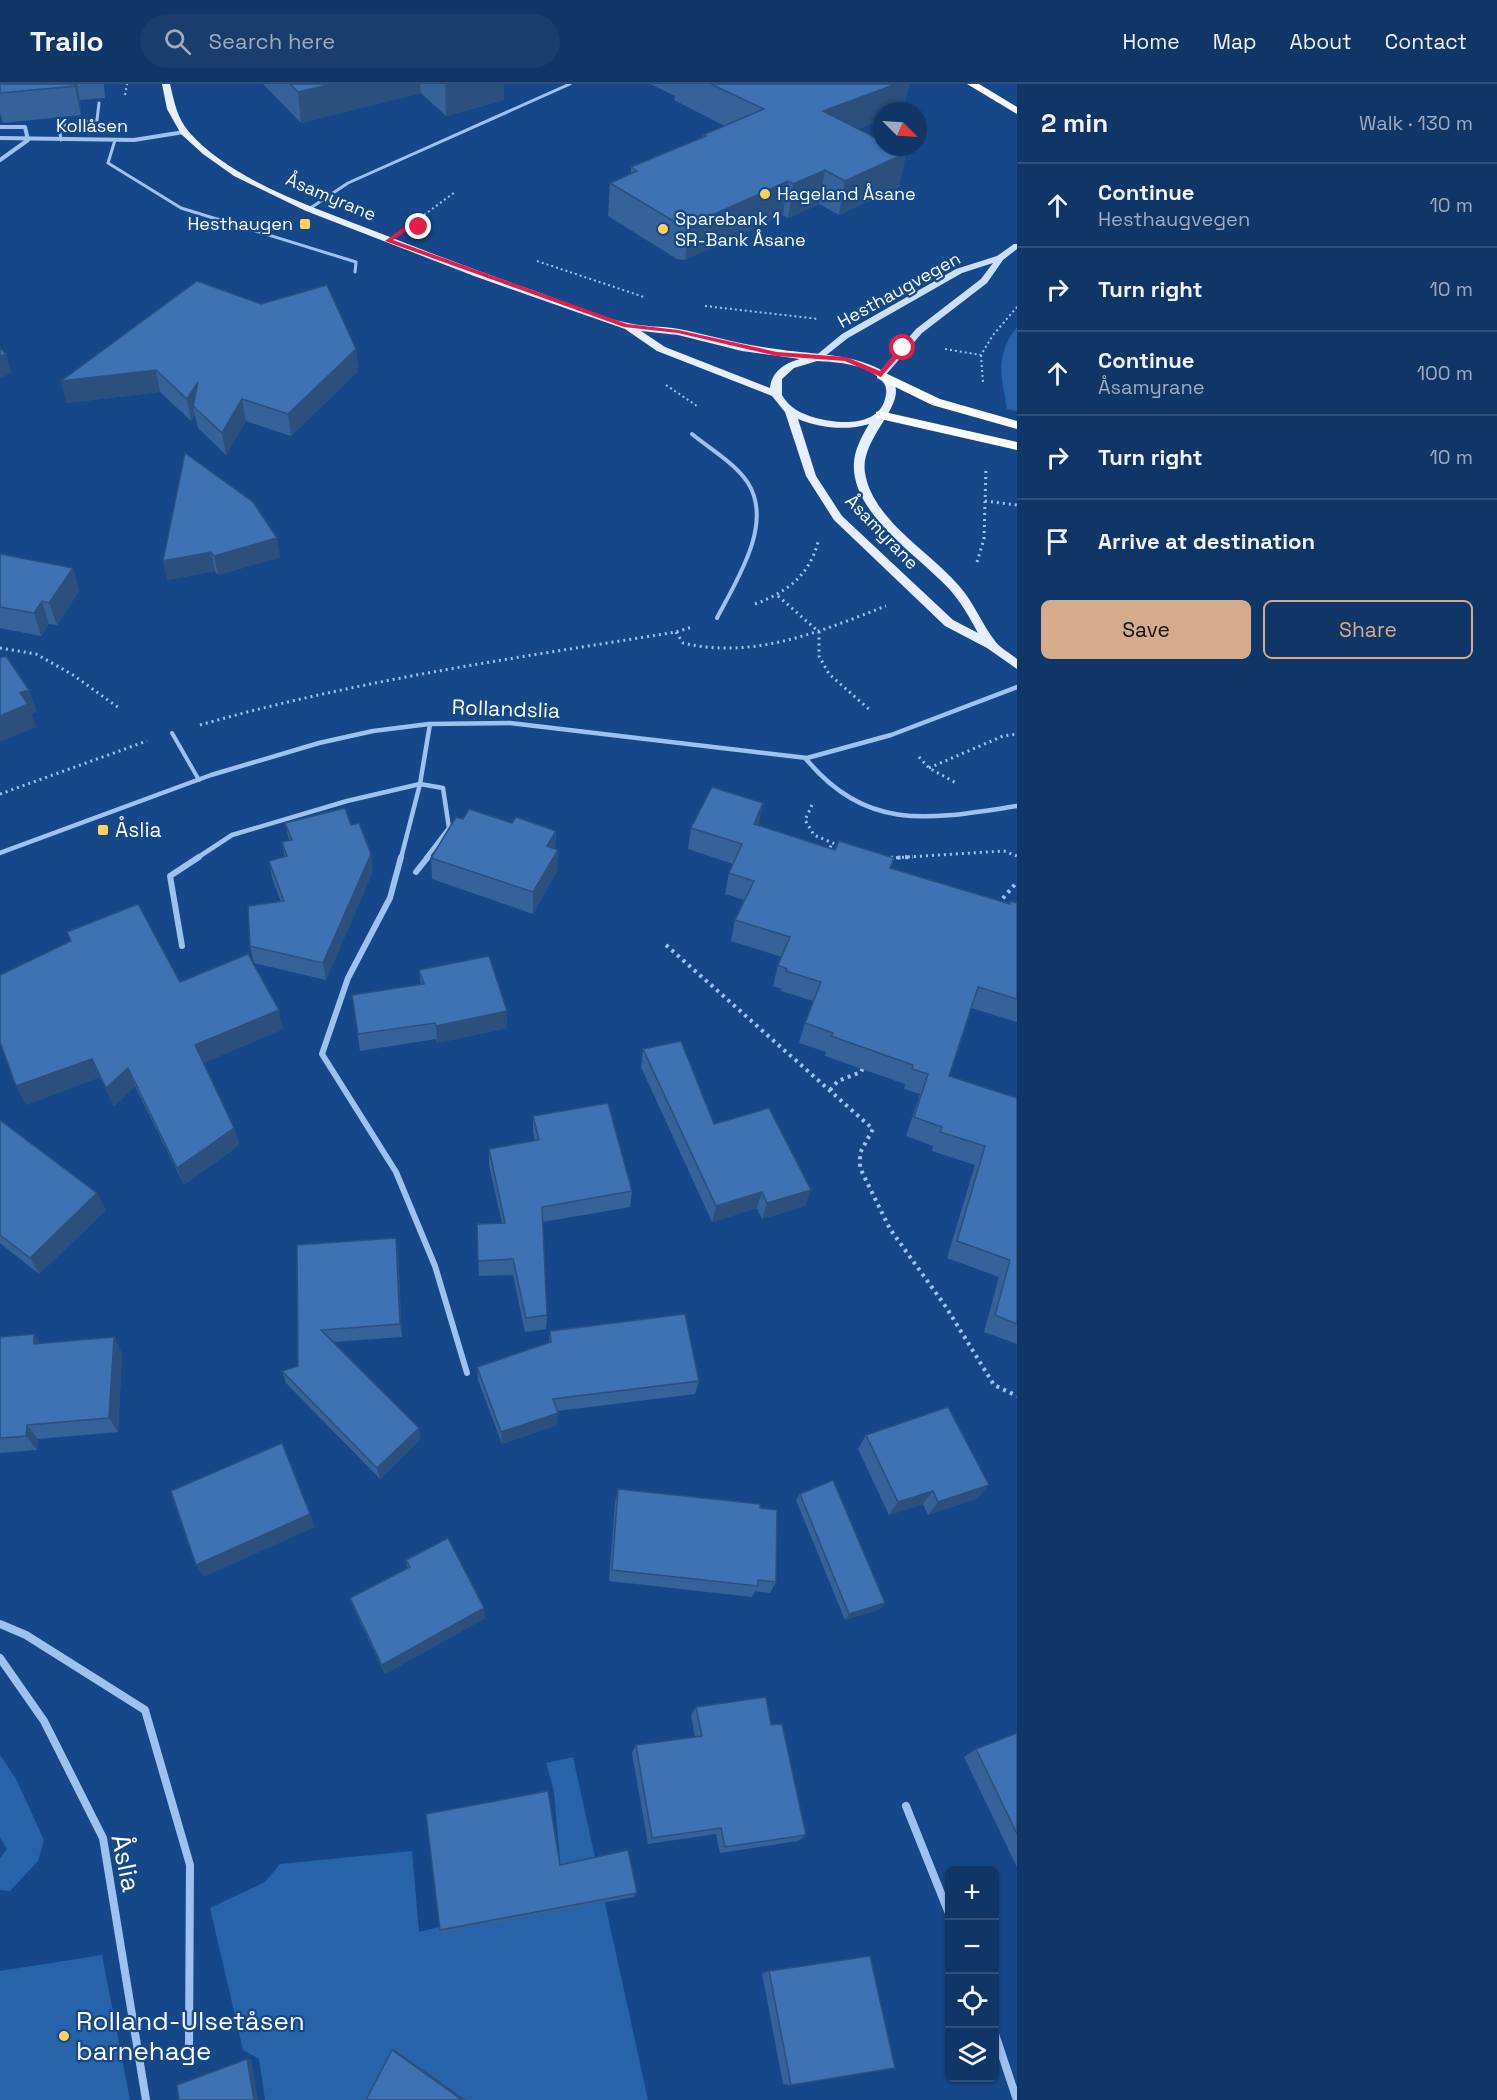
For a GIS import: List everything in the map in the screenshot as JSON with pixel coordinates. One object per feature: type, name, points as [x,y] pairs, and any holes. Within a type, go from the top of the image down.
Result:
[{"type":"highway","points":[[972,84],[1017,111]]},
{"type":"highway","points":[[881,375],[936,402],[1017,425]]},
{"type":"highway","points":[[880,415],[908,419],[983,440],[1017,446]]},
{"type":"main road","name":"Åsamyrane","points":[[166,84],[171,109],[184,132],[206,152],[237,174],[309,209],[388,241],[626,326],[678,332],[742,348],[817,358]]},
{"type":"main road","name":"Hesthaugvegen","points":[[817,358],[845,336],[958,271],[1000,258],[1017,246]]},
{"type":"main road","name":"Hesthaugvegen","points":[[881,375],[919,331],[984,281],[1000,258]]},
{"type":"main road","name":"Åsamyrane","points":[[626,326],[661,349],[776,394]]},
{"type":"main road","points":[[817,358],[846,359],[871,368],[881,375],[890,385],[892,396],[889,406],[880,415],[864,422],[846,425],[806,419],[789,411],[776,394],[775,384],[779,374],[802,361],[817,358]]},
{"type":"main road","name":"Åsamyrane","points":[[789,411],[811,476],[838,518],[949,623],[991,645],[1017,665]]},
{"type":"main road","name":"Åsamyrane","points":[[880,415],[861,446],[858,457],[861,480],[869,500],[877,513],[968,603],[991,645]]},
{"type":"street","points":[[0,127],[25,127],[28,140],[0,160]]},
{"type":"street","name":"Kollåsen","points":[[0,138],[134,140],[184,132]]},
{"type":"street","name":"Rollandslia","points":[[0,853],[199,780],[292,749],[360,734],[430,724],[496,722],[564,728],[806,759],[897,735],[1017,687]]},
{"type":"street","points":[[430,724],[420,784],[390,898],[348,978],[322,1054],[396,1172],[435,1266],[467,1373]]},
{"type":"street","points":[[806,759],[828,784],[854,801],[896,817],[936,817],[1017,806]]},
{"type":"street","points":[[183,946],[170,876],[232,835],[347,801],[420,784],[443,788],[449,828],[416,872]]},
{"type":"street","points":[[0,1624],[26,1635],[145,1710],[190,1865],[189,2047]]},
{"type":"street","name":"Åslia","points":[[0,1658],[44,1721],[103,1838],[146,2100]]},
{"type":"street","points":[[906,1806],[945,1904]]},
{"type":"street","points":[[999,2046],[1017,2100]]},
{"type":"lane","points":[[309,209],[348,183],[570,84]]},
{"type":"lane","points":[[61,140],[59,126],[97,120],[99,103]]},
{"type":"lane","points":[[115,140],[108,163],[181,208],[356,262],[356,272]]},
{"type":"lane","points":[[692,434],[747,482],[755,496],[759,515],[750,546],[717,618]]},
{"type":"lane","points":[[172,733],[199,780]]},
{"type":"path","points":[[388,241],[455,192]]},
{"type":"path","points":[[536,261],[624,292],[650,298]]},
{"type":"path","points":[[700,305],[829,321]]},
{"type":"path","points":[[982,389],[981,355],[993,335],[1017,307]]},
{"type":"path","points":[[944,349],[981,355]]},
{"type":"path","points":[[657,379],[701,409]]},
{"type":"path","points":[[977,562],[984,539],[986,467]]},
{"type":"path","points":[[985,501],[1017,506]]},
{"type":"path","points":[[717,618],[778,596],[805,575],[815,557],[818,542],[816,533]]},
{"type":"path","points":[[778,596],[819,632],[819,656],[829,674],[871,711]]},
{"type":"path","points":[[0,788],[2,793],[172,733],[246,711],[436,671],[676,632],[683,643],[701,650],[726,652],[819,632],[888,605]]},
{"type":"path","points":[[0,648],[36,654],[73,675],[119,708]]},
{"type":"path","points":[[929,768],[1003,736],[1017,734]]},
{"type":"path","points":[[919,757],[929,768],[958,784]]},
{"type":"path","points":[[824,864],[832,843]]},
{"type":"path","points":[[995,907],[1017,882]]},
{"type":"path","points":[[666,945],[873,1129],[860,1153],[860,1168],[890,1229],[946,1307],[994,1385],[1017,1396]]},
{"type":"path","points":[[830,1090],[838,1081],[861,1072],[866,1059]]},
{"type":"shaded area","points":[[1017,327],[1017,411],[1007,409],[1003,387],[1002,357]]},
{"type":"shaded area","points":[[0,1755],[16,1779],[44,1840],[38,1861],[10,1891],[0,1890],[0,1858],[7,1849],[0,1838]]},
{"type":"shaded area","points":[[573,1757],[648,2100],[265,2100],[259,2059],[243,2050],[210,1908],[265,1882],[280,1864],[412,1851],[419,1932],[451,1924],[564,1909],[554,1791],[546,1763]]},
{"type":"shaded area","name":"Rolland-Ulsetåsen barnehage","points":[[102,1955],[130,2100],[0,2100],[0,1971]]},
{"type":"building","points":[[0,84],[74,84],[75,86],[0,93]]},
{"type":"building","points":[[290,84],[332,84],[298,92]]},
{"type":"building","points":[[711,84],[896,84],[823,111],[873,136],[873,156],[899,156],[845,181],[825,170],[793,184],[788,181],[688,226],[680,225],[610,183],[637,171],[631,167],[764,109]]},
{"type":"building","points":[[197,281],[261,304],[327,285],[356,349],[288,414],[242,399],[222,433],[193,406],[198,382],[187,399],[156,370],[61,381]]},
{"type":"building","points":[[0,348],[6,354],[0,356]]},
{"type":"building","points":[[185,453],[253,502],[277,538],[214,556],[211,552],[163,561]]},
{"type":"building","points":[[0,554],[73,568],[49,603],[42,601],[34,613],[0,607]]},
{"type":"building","points":[[6,656],[29,690],[20,693],[28,704],[0,716],[0,658]]},
{"type":"building","points":[[712,787],[763,803],[754,824],[835,850],[839,841],[894,858],[890,868],[1010,904],[1010,901],[1017,903],[1017,999],[978,987],[949,1076],[1017,1098],[1017,1324],[995,1315],[1010,1260],[957,1241],[985,1146],[940,1132],[942,1127],[914,1117],[928,1074],[912,1069],[913,1065],[831,1036],[833,1033],[805,1023],[821,982],[786,971],[787,969],[778,965],[790,937],[735,920],[754,881],[729,873],[742,844],[691,828]]},
{"type":"building","points":[[345,808],[351,825],[359,823],[371,854],[323,963],[250,946],[248,906],[284,901],[269,861],[287,856],[282,842],[292,840],[285,823]]},
{"type":"building","points":[[469,809],[512,823],[516,817],[556,831],[547,846],[558,850],[533,892],[431,858],[456,817],[463,819]]},
{"type":"building","points":[[138,904],[180,982],[248,954],[279,1010],[195,1045],[234,1128],[177,1168],[128,1068],[106,1088],[92,1059],[16,1086],[0,1042],[0,975],[71,941],[67,932]]},
{"type":"building","points":[[489,956],[507,1011],[436,1026],[435,1023],[358,1034],[352,995],[424,984],[419,970]]},
{"type":"building","points":[[681,1041],[714,1124],[769,1108],[811,1190],[767,1203],[762,1192],[716,1206],[643,1049]]},
{"type":"building","points":[[608,1103],[632,1191],[542,1207],[547,1315],[526,1318],[513,1259],[478,1261],[477,1224],[505,1223],[489,1149],[539,1140],[533,1116]]},
{"type":"building","points":[[0,1120],[97,1193],[30,1258],[0,1235]]},
{"type":"building","points":[[396,1238],[400,1324],[321,1330],[419,1428],[377,1468],[282,1371],[298,1366],[297,1245]]},
{"type":"building","points":[[685,1314],[699,1381],[553,1399],[558,1413],[501,1432],[477,1367],[551,1342],[550,1331]]},
{"type":"building","points":[[34,1334],[34,1344],[114,1337],[109,1418],[27,1425],[26,1436],[0,1438],[0,1337]]},
{"type":"building","points":[[948,1407],[989,1485],[938,1502],[933,1491],[898,1502],[866,1435]]},
{"type":"building","points":[[282,1443],[310,1514],[196,1565],[171,1491]]},
{"type":"building","points":[[833,1480],[885,1603],[849,1614],[800,1494]]},
{"type":"building","points":[[618,1489],[760,1504],[760,1508],[777,1510],[776,1582],[758,1580],[758,1586],[612,1570]]},
{"type":"building","points":[[448,1538],[484,1608],[382,1665],[350,1598],[410,1567],[406,1560]]},
{"type":"building","points":[[766,1697],[771,1725],[782,1724],[806,1835],[725,1847],[721,1828],[652,1838],[636,1745],[702,1736],[696,1707]]},
{"type":"building","points":[[1017,1733],[1017,1834],[976,1749]]},
{"type":"building","points":[[548,1791],[560,1865],[628,1850],[637,1893],[440,1930],[426,1814]]},
{"type":"building","points":[[870,1956],[895,2068],[791,2085],[769,1971]]},
{"type":"building","points":[[392,2050],[462,2100],[366,2100]]},
{"type":"building","points":[[247,2059],[254,2100],[179,2100],[177,2085]]},
{"type":"place","name":"Hageland Åsane","points":[[765,194]]},
{"type":"place","name":"Hesthaugen","points":[[305,224]]},
{"type":"place","name":"Sparebank 1 SR-Bank Åsane","points":[[663,229]]},
{"type":"place","name":"Åslia","points":[[103,830]]},
{"type":"place","name":"Rolland-Ulsetåsen barnehage","points":[[64,2036]]},
{"type":"route","points":[[419,227],[406,229],[388,241],[626,326],[678,332],[777,354],[846,359],[871,368],[881,375],[903,348]]}]
